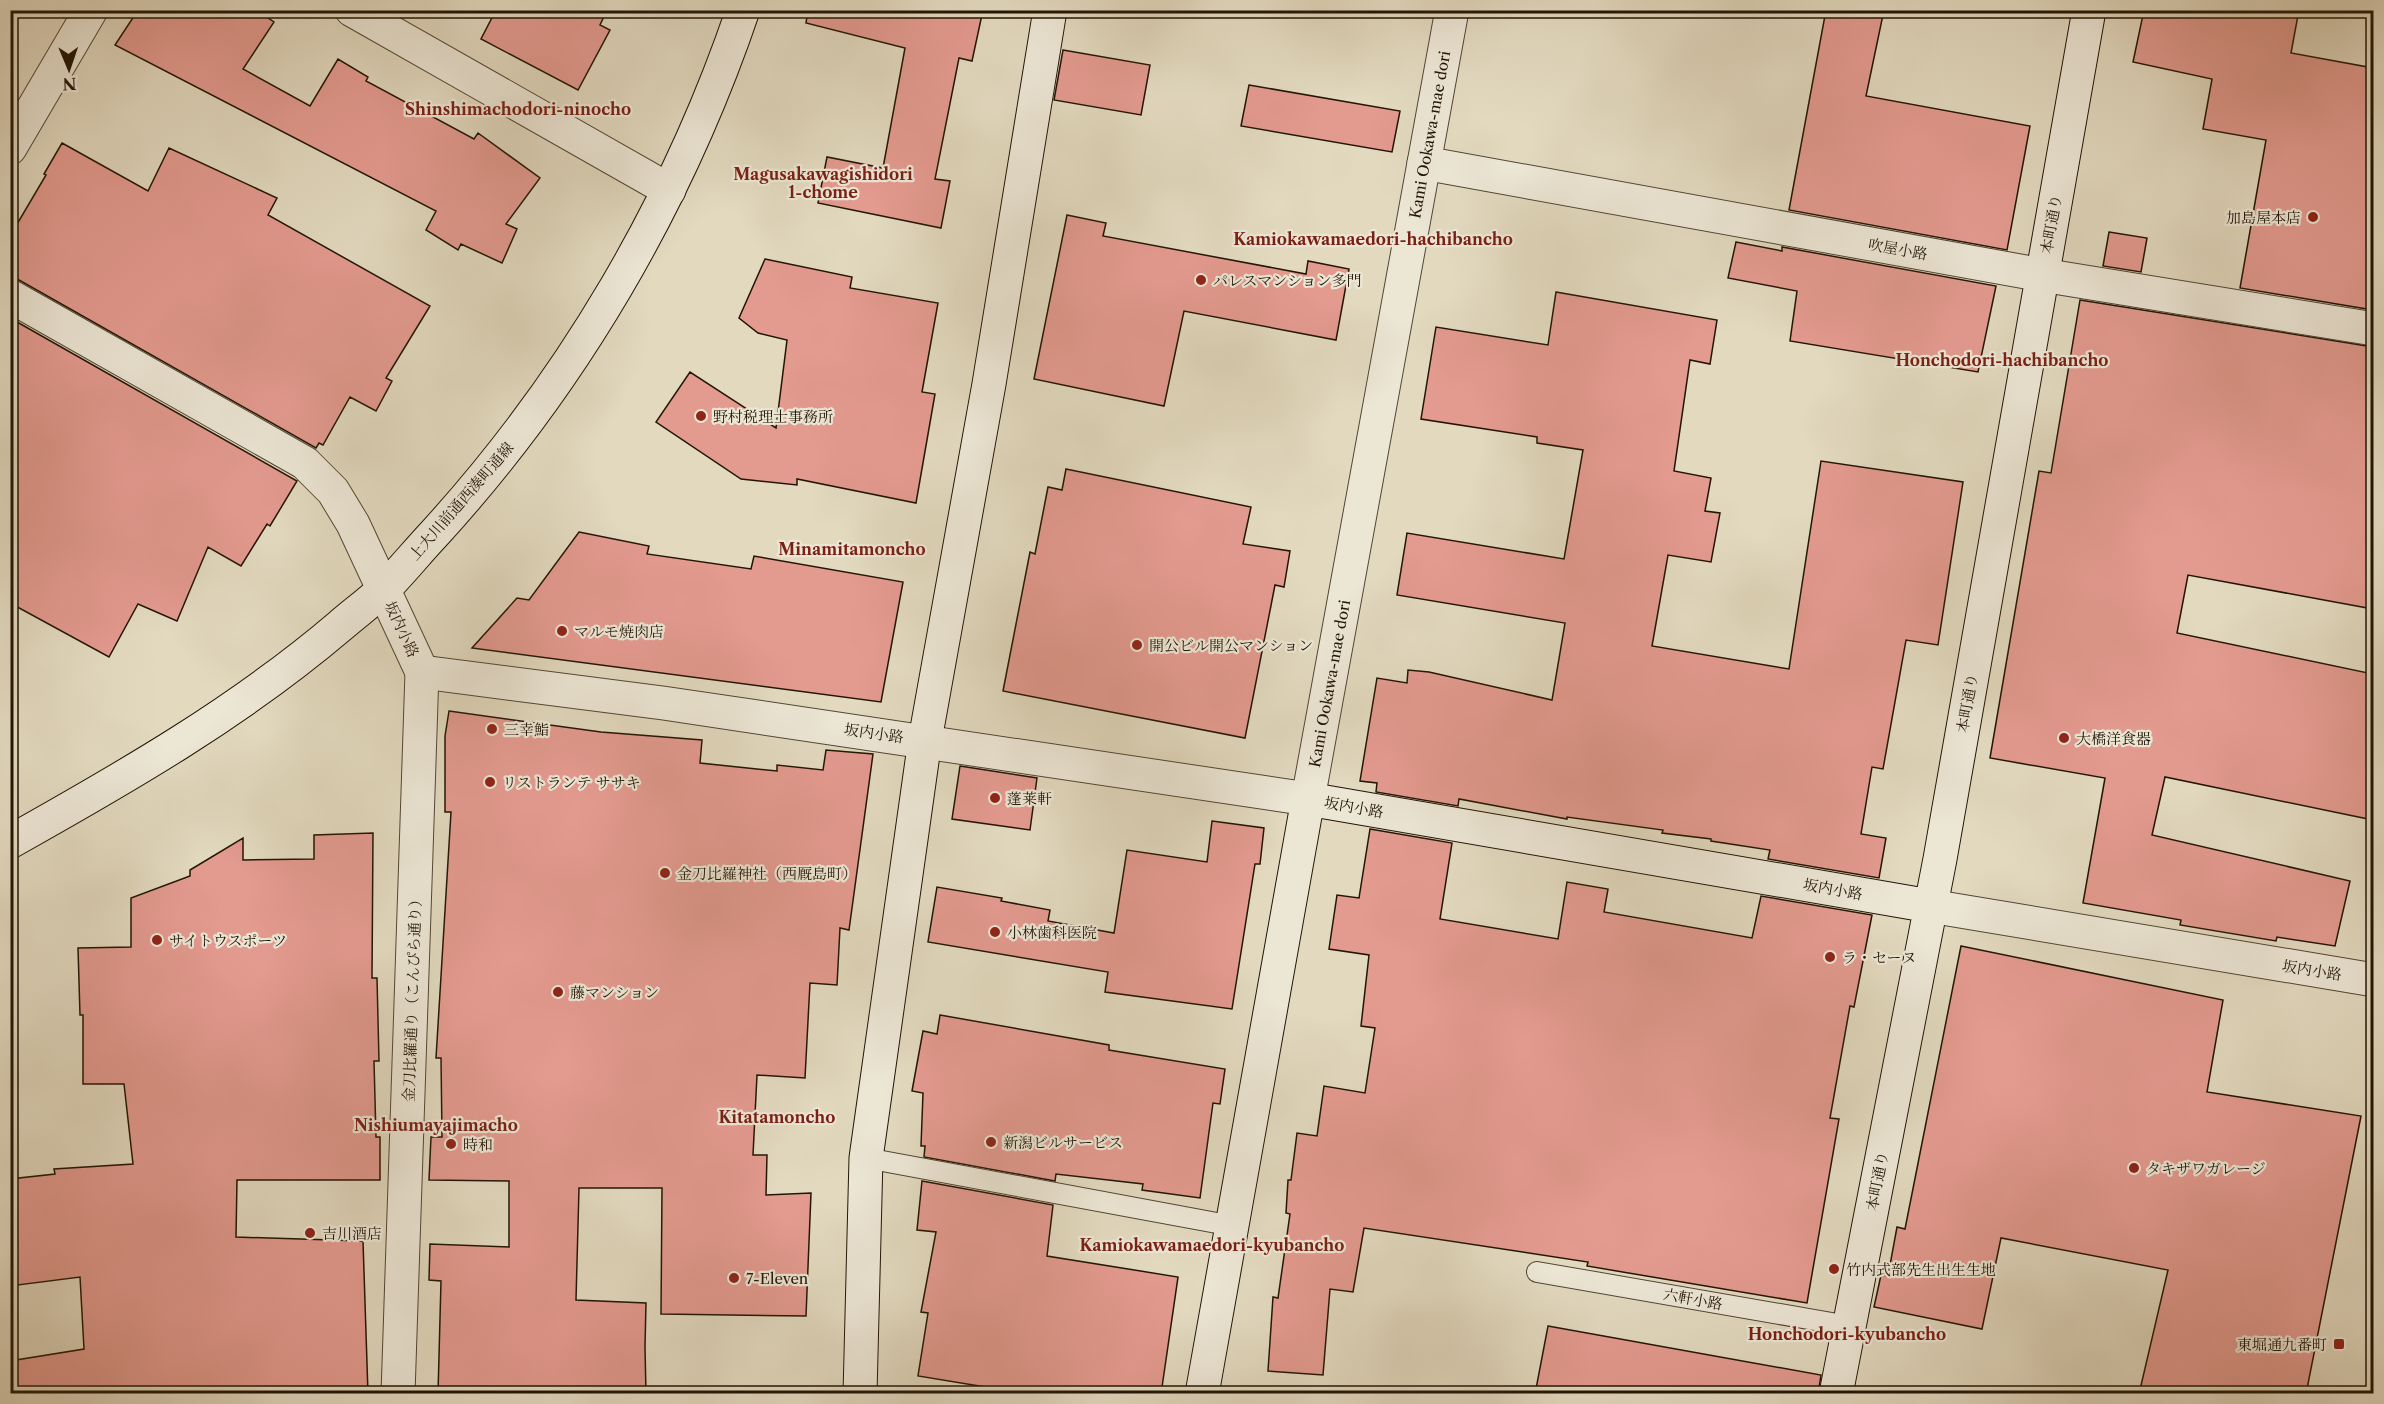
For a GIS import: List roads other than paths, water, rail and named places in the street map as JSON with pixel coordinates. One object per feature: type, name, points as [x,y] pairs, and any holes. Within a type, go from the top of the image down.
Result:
[{"type":"street","points":[[10,148],[91,10]]},
{"type":"street","points":[[352,10],[669,190]]},
{"type":"street","name":"上大川前通西湊町通線","points":[[13,836],[136,771],[220,718],[302,658],[384,589],[454,512],[515,440],[624,276],[669,190],[704,112],[743,10]]},
{"type":"street","points":[[860,1394],[866,1158],[925,740],[988,384],[1050,10]]},
{"type":"street","name":"Kami Ookawa-mae dori","points":[[1202,1394],[1452,10]]},
{"type":"street","name":"本町通り","points":[[1836,1394],[1930,906],[2089,10]]},
{"type":"street","name":"吹屋小路","points":[[1424,163],[2042,275],[2373,329]]},
{"type":"street","name":"坂内小路","points":[[10,296],[305,464],[333,491],[353,524],[422,672],[925,740],[1308,799],[2373,980]]},
{"type":"street","name":"金刀比羅通り（こんぴら通り）","points":[[398,1394],[422,672]]},
{"type":"lane","points":[[866,1158],[1233,1226]]},
{"type":"lane","name":"六軒小路","points":[[1537,1272],[1849,1326]]},
{"type":"place","name":"加島屋本店","points":[[2313,217]]},
{"type":"place","name":"パレスマンション多門","points":[[1201,280]]},
{"type":"place","name":"野村税理士事務所","points":[[701,416]]},
{"type":"place","name":"マルモ焼肉店","points":[[562,631]]},
{"type":"place","name":"開公ビル開公マンション","points":[[1137,645]]},
{"type":"place","name":"三幸鮨","points":[[492,729]]},
{"type":"place","name":"大橋洋食器","points":[[2064,738]]},
{"type":"place","name":"リストランテ ササキ","points":[[490,782]]},
{"type":"place","name":"蓬莱軒","points":[[995,798]]},
{"type":"place","name":"金刀比羅神社（西厩島町）","points":[[665,873]]},
{"type":"place","name":"小林歯科医院","points":[[995,932]]},
{"type":"place","name":"サイトウスポーツ","points":[[157,940]]},
{"type":"place","name":"ラ・セーヌ","points":[[1830,957]]},
{"type":"place","name":"藤マンション","points":[[558,992]]},
{"type":"place","name":"新潟ビルサービス","points":[[991,1142]]},
{"type":"place","name":"時和","points":[[451,1144]]},
{"type":"place","name":"タキザワガレージ","points":[[2134,1168]]},
{"type":"place","name":"吉川酒店","points":[[310,1233]]},
{"type":"place","name":"竹内式部先生出生生地","points":[[1834,1269]]},
{"type":"place","name":"7-Eleven","points":[[734,1278]]},
{"type":"place","name":"東堀通九番町","points":[[2339,1344]]},
{"type":"district","name":"Shinshimachodori-ninocho","points":[[518,109]]},
{"type":"district","name":"Magusakawagishidori 1-chome","points":[[823,183]]},
{"type":"district","name":"Kamiokawamaedori-hachibancho","points":[[1373,239]]},
{"type":"district","name":"Honchodori-hachibancho","points":[[2002,360]]},
{"type":"district","name":"Minamitamoncho","points":[[852,549]]},
{"type":"district","name":"Kitatamoncho","points":[[777,1117]]},
{"type":"district","name":"Nishiumayajimacho","points":[[436,1125]]},
{"type":"district","name":"Kamiokawamaedori-kyubancho","points":[[1212,1245]]},
{"type":"district","name":"Honchodori-kyubancho","points":[[1847,1334]]}]
